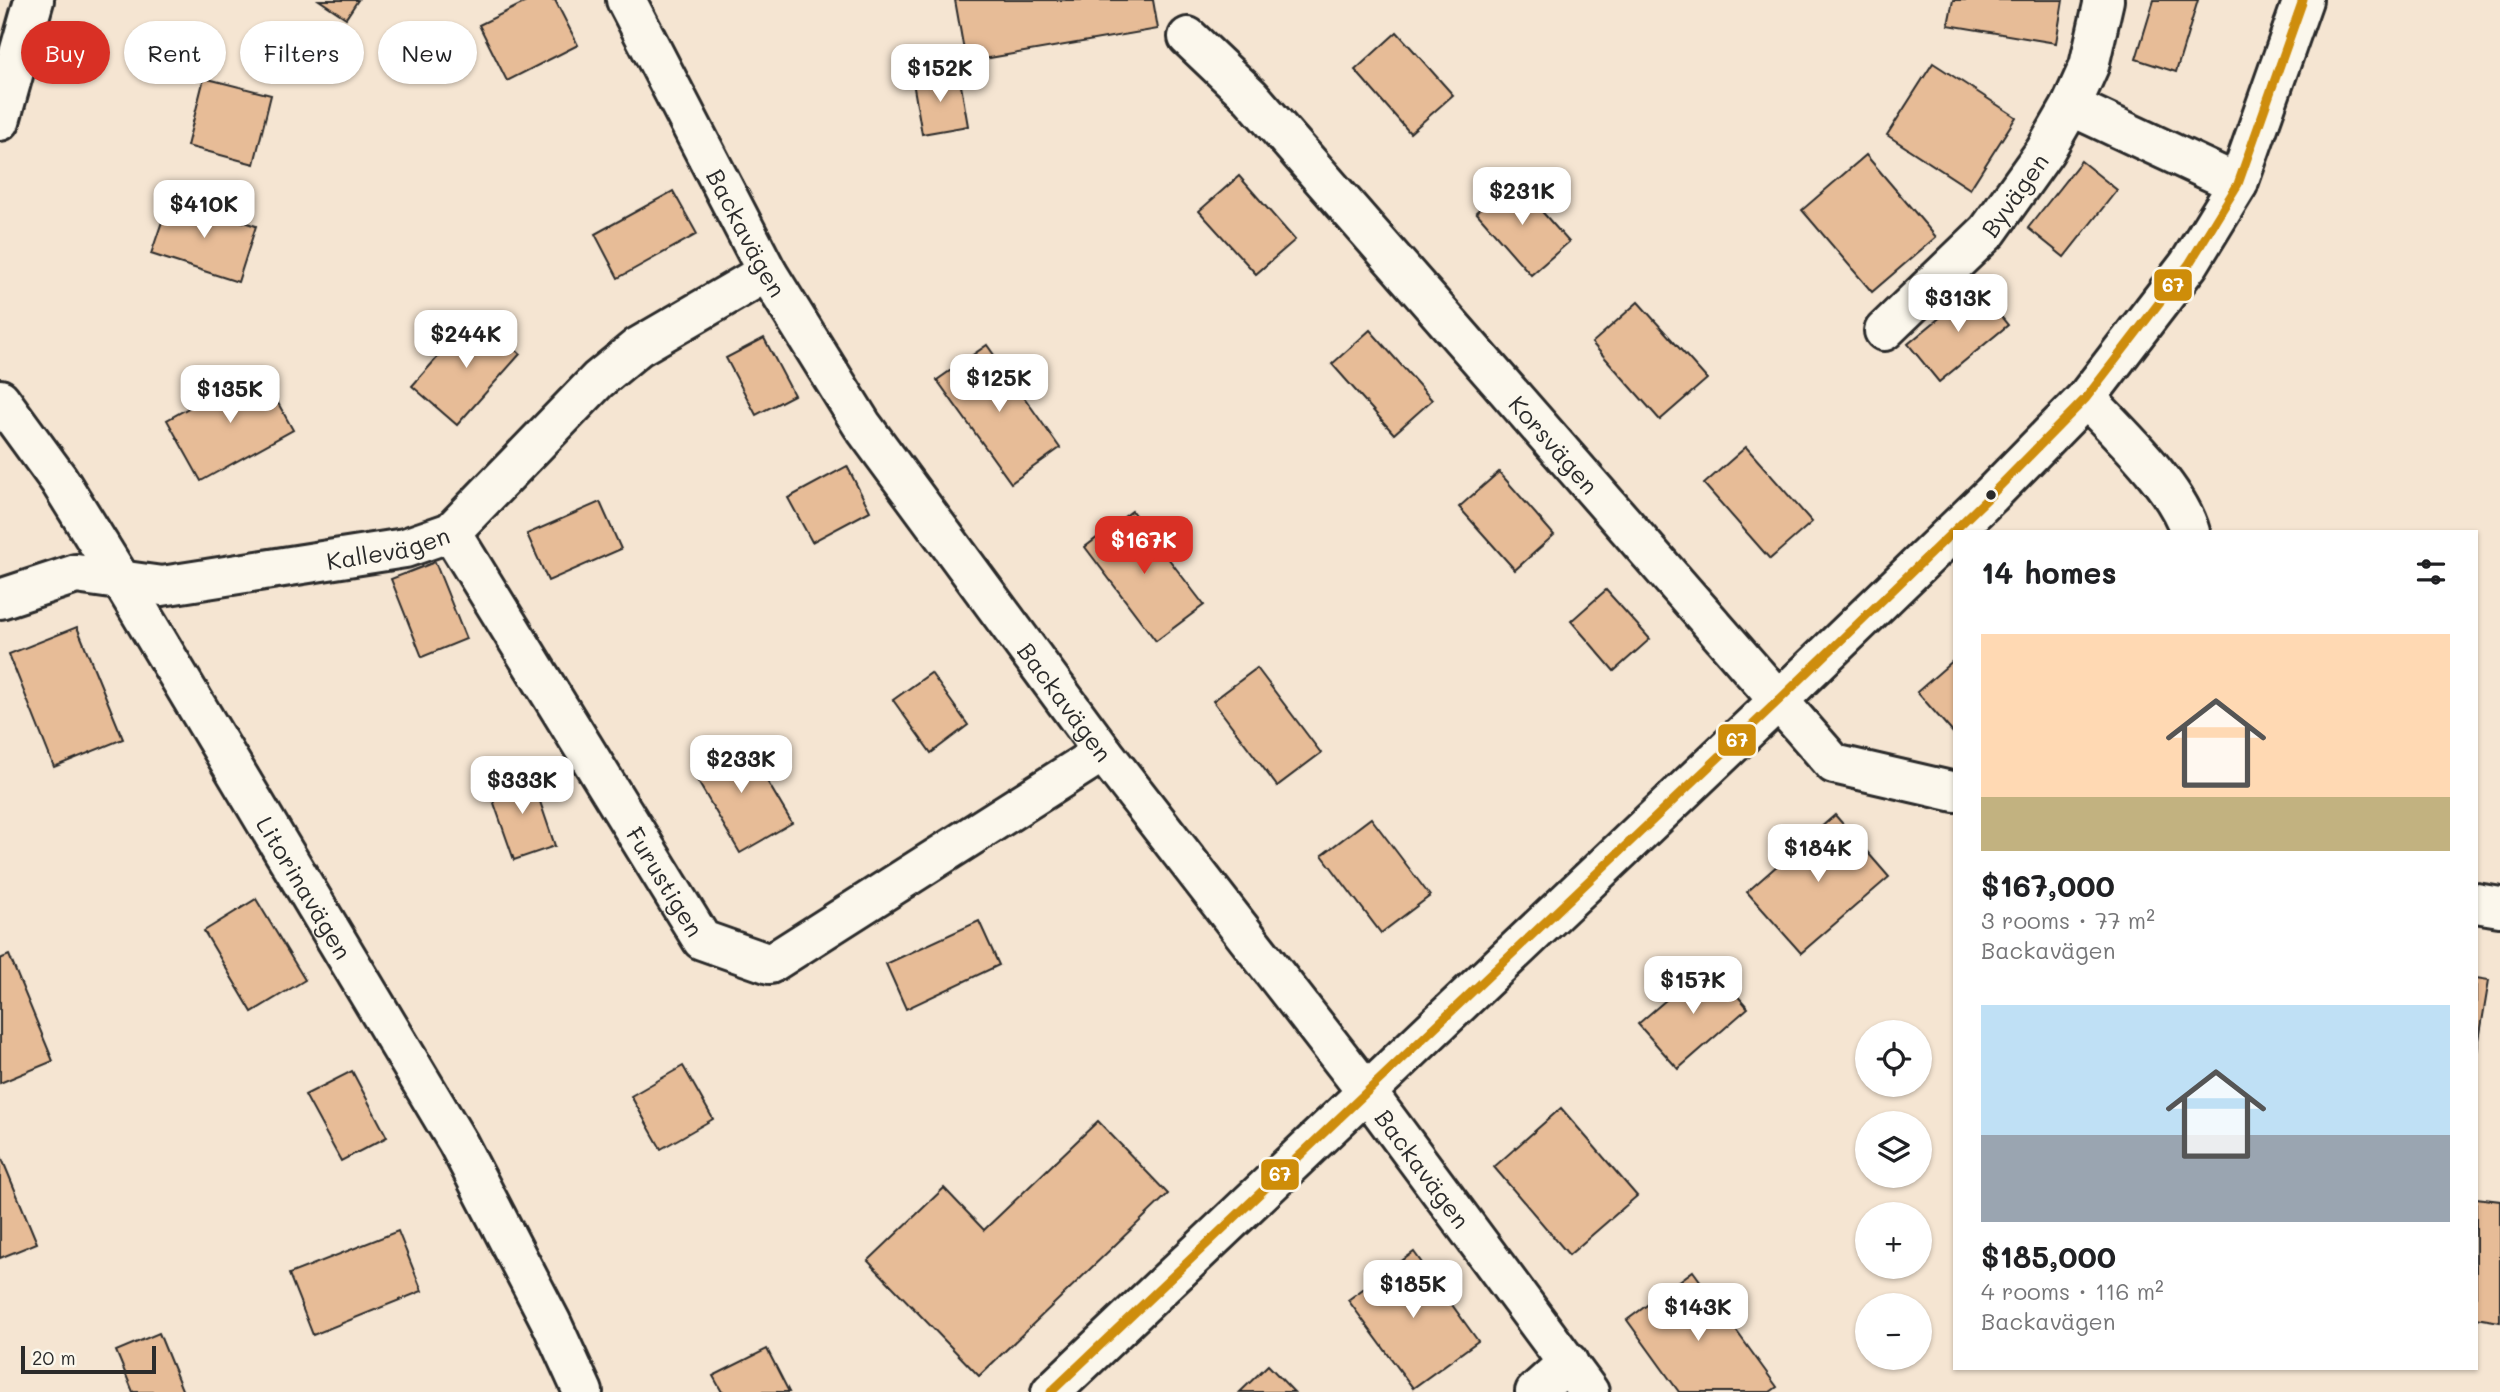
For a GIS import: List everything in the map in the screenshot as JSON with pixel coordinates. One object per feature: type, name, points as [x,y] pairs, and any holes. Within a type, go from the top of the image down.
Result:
[{"type":"street","points":[[0,121],[34,0]]},
{"type":"street","name":"Backavägen","points":[[626,0],[767,272],[862,425],[1103,752],[1366,1091],[1578,1377],[1535,1392]]},
{"type":"street","name":"Byvägen","points":[[1884,331],[1988,231],[2045,151],[2071,106],[2089,66],[2104,0]]},
{"type":"street","points":[[1955,530],[2086,398],[2139,333],[2189,264],[2238,184],[2303,0]]},
{"type":"street","name":"Korsvägen","points":[[1188,37],[1251,97],[1834,764],[1953,792]]},
{"type":"street","points":[[2071,106],[2238,184]]},
{"type":"street","name":"Kallevägen","points":[[0,600],[76,574],[162,586],[405,548],[451,532],[597,380],[638,347],[767,272]]},
{"type":"street","points":[[2086,398],[2148,464],[2186,517],[2189,530]]},
{"type":"street","name":"Litorinavägen","points":[[0,399],[59,480],[121,580],[458,1143],[551,1322],[583,1392]]},
{"type":"street","name":"Furustigen","points":[[451,532],[702,940],[770,964],[1103,752]]},
{"type":"street","points":[[1051,1392],[1953,532]]},
{"type":"street","points":[[2478,903],[2500,907]]},
{"type":"building","points":[[319,0],[358,0],[346,18]]},
{"type":"building","points":[[530,0],[555,0],[578,45],[507,81],[479,25]]},
{"type":"building","points":[[955,0],[1153,0],[1158,29],[966,62]]},
{"type":"building","points":[[1953,0],[2063,0],[2056,43],[1948,25]]},
{"type":"building","points":[[2154,0],[2198,0],[2176,72],[2136,59]]},
{"type":"building","points":[[1397,32],[1453,95],[1410,133],[1355,70]]},
{"type":"building","points":[[1933,63],[2016,117],[1970,189],[1887,135]]},
{"type":"building","points":[[959,74],[968,126],[922,134],[913,82]]},
{"type":"building","points":[[202,84],[226,84],[271,95],[254,164],[187,146]]},
{"type":"building","points":[[1866,155],[1936,237],[1872,292],[1802,210]]},
{"type":"building","points":[[2081,161],[2117,190],[2064,257],[2028,228]]},
{"type":"building","points":[[1239,176],[1295,240],[1256,274],[1199,211]]},
{"type":"building","points":[[1513,179],[1569,242],[1531,275],[1476,212]]},
{"type":"building","points":[[673,191],[697,234],[618,278],[595,234]]},
{"type":"building","points":[[170,198],[256,226],[238,282],[151,254]]},
{"type":"building","points":[[1977,287],[2008,325],[1939,382],[1908,344]]},
{"type":"building","points":[[1638,302],[1707,379],[1660,420],[1592,343]]},
{"type":"building","points":[[476,314],[520,354],[457,425],[412,386]]},
{"type":"building","points":[[1370,330],[1432,400],[1394,434],[1332,364]]},
{"type":"building","points":[[764,338],[794,395],[756,415],[726,358]]},
{"type":"building","points":[[987,345],[1060,448],[1011,483],[937,380]]},
{"type":"building","points":[[259,369],[293,430],[201,481],[167,420]]},
{"type":"building","points":[[1746,447],[1812,522],[1770,559],[1704,484]]},
{"type":"building","points":[[847,466],[870,511],[812,542],[788,498]]},
{"type":"building","points":[[1499,472],[1554,535],[1515,570],[1459,507]]},
{"type":"building","points":[[600,502],[621,549],[548,581],[527,534]]},
{"type":"building","points":[[1132,511],[1204,605],[1156,641],[1085,547]]},
{"type":"building","points":[[435,562],[466,639],[422,657],[391,579]]},
{"type":"building","points":[[1606,590],[1650,639],[1614,671],[1571,621]]},
{"type":"building","points":[[77,627],[123,739],[54,767],[9,654]]},
{"type":"building","points":[[1953,661],[1953,733],[1917,692]]},
{"type":"building","points":[[1257,668],[1321,753],[1277,786],[1213,701]]},
{"type":"building","points":[[931,673],[968,725],[931,753],[893,700]]},
{"type":"building","points":[[741,737],[792,823],[740,853],[690,768]]},
{"type":"building","points":[[530,772],[555,846],[514,860],[488,786]]},
{"type":"building","points":[[1835,815],[1889,877],[1801,953],[1747,892]]},
{"type":"building","points":[[1371,818],[1430,896],[1381,933],[1322,855]]},
{"type":"building","points":[[256,899],[305,980],[252,1012],[204,931]]},
{"type":"building","points":[[979,921],[999,965],[906,1009],[886,964]]},
{"type":"building","points":[[9,955],[53,1061],[0,1083],[0,959]]},
{"type":"building","points":[[1709,963],[1748,1008],[1678,1069],[1638,1024]]},
{"type":"building","points":[[2478,978],[2489,980],[2478,1046]]},
{"type":"building","points":[[683,1066],[713,1119],[661,1149],[631,1096]]},
{"type":"building","points":[[352,1071],[387,1137],[341,1161],[305,1095]]},
{"type":"building","points":[[1561,1108],[1637,1196],[1569,1255],[1494,1167]]},
{"type":"building","points":[[1098,1121],[1168,1194],[979,1376],[868,1261],[944,1188],[984,1230]]},
{"type":"building","points":[[0,1154],[37,1243],[0,1258]]},
{"type":"building","points":[[2478,1198],[2500,1201],[2500,1322],[2478,1318]]},
{"type":"building","points":[[398,1231],[422,1291],[313,1335],[289,1274]]},
{"type":"building","points":[[1414,1252],[1478,1341],[1413,1388],[1348,1300]]},
{"type":"building","points":[[1693,1271],[1777,1387],[1770,1392],[1679,1392],[1627,1320]]},
{"type":"building","points":[[159,1333],[183,1392],[133,1392],[116,1351]]},
{"type":"building","points":[[767,1349],[789,1392],[722,1392],[713,1376]]},
{"type":"building","points":[[1268,1365],[1294,1392],[1240,1392]]},
{"type":"transit line","name":"67","points":[[1955,530],[2086,398],[2189,264],[2238,184],[2303,0]]},
{"type":"transit line","name":"67","points":[[1051,1392],[1953,532]]}]
